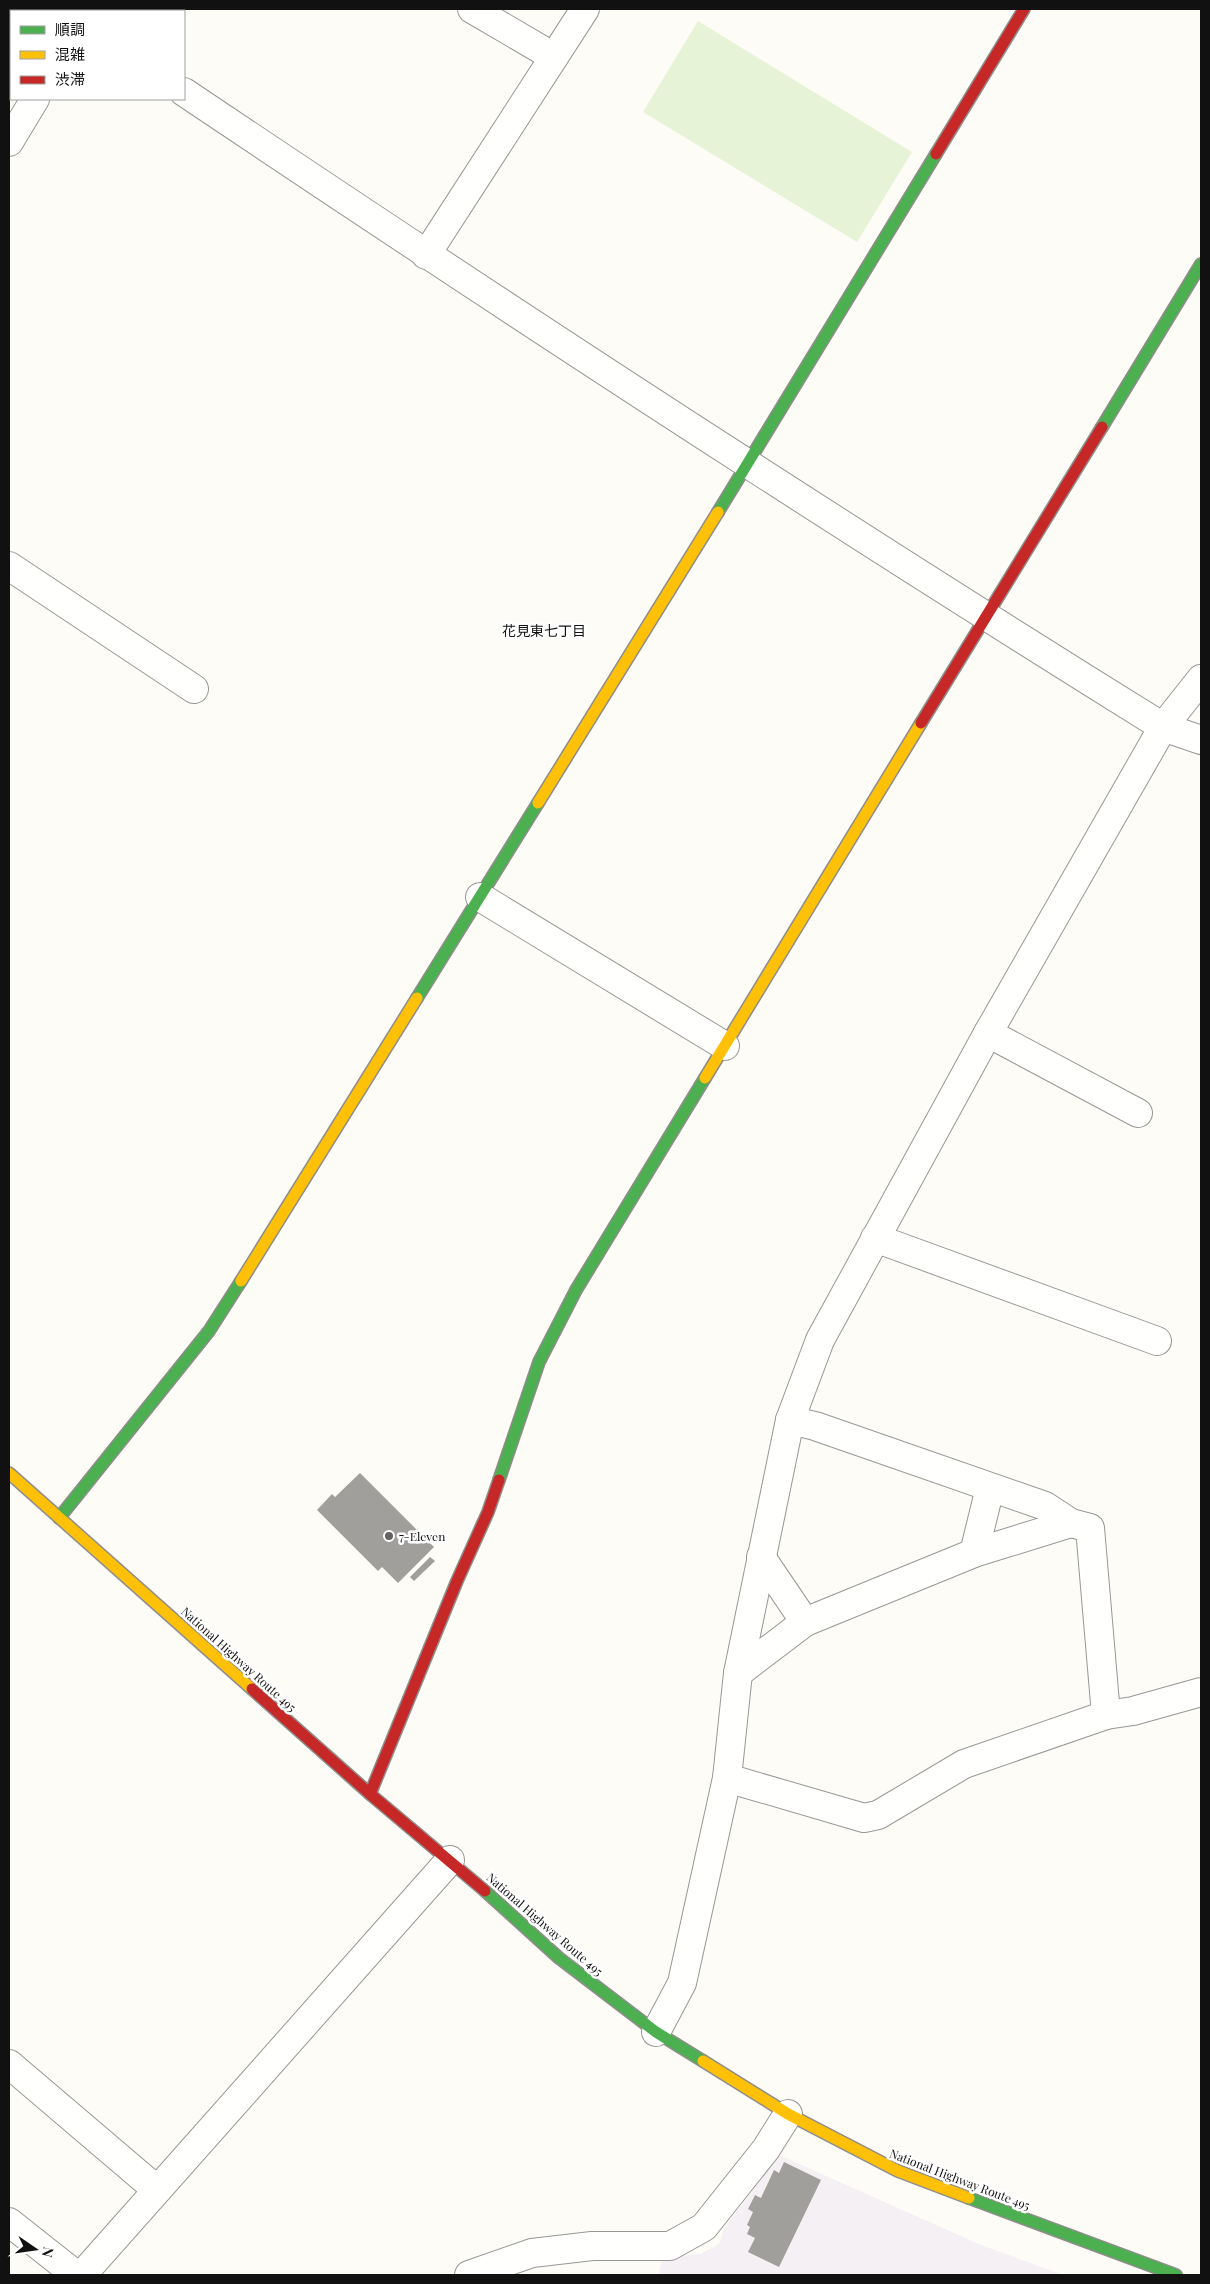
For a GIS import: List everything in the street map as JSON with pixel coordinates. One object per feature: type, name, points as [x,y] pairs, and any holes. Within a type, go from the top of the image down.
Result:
[{"type":"main road","points":[[59,1518],[209,1331],[747,465],[1024,9]]},
{"type":"main road","points":[[370,1794],[457,1580],[488,1512],[539,1362],[576,1290],[1201,264]]},
{"type":"main road","name":"National Highway Route 495","points":[[9,1473],[370,1794],[450,1860],[559,1958],[656,2032],[788,2114],[898,2172],[1176,2275]]},
{"type":"street","points":[[472,9],[554,57]]},
{"type":"street","points":[[426,255],[585,9]]},
{"type":"street","points":[[185,93],[426,255],[747,465],[1163,727],[1201,740]]},
{"type":"street","points":[[9,142],[34,100]]},
{"type":"street","points":[[9,566],[194,689]]},
{"type":"street","points":[[656,2032],[682,1983],[727,1778],[738,1673],[790,1420],[820,1340],[988,1033],[1163,727],[1201,679]]},
{"type":"street","points":[[480,897],[725,1046]]},
{"type":"street","points":[[988,1033],[1138,1113]]},
{"type":"street","points":[[876,1238],[1157,1341]]},
{"type":"street","points":[[790,1420],[1045,1506],[1072,1523],[1090,1528],[1106,1715]]},
{"type":"street","points":[[974,1554],[990,1488]]},
{"type":"street","points":[[738,1673],[805,1622],[974,1554],[1072,1523]]},
{"type":"street","points":[[761,1557],[805,1622]]},
{"type":"street","points":[[727,1778],[864,1818],[878,1815],[964,1764],[1106,1715],[1133,1711],[1201,1692]]},
{"type":"street","points":[[82,2275],[450,1860]]},
{"type":"street","points":[[9,2064],[157,2190]]},
{"type":"street","points":[[470,2275],[532,2253],[592,2246],[670,2246],[704,2227],[766,2149],[788,2114]]},
{"type":"street","points":[[9,2222],[76,2275]]},
{"type":"shaded area","points":[[779,2155],[981,2245],[1064,2275],[659,2275],[662,2257],[700,2254],[719,2244],[724,2229]]},
{"type":"green space","points":[[698,21],[912,152],[857,242],[643,112]]},
{"type":"building","points":[[360,1473],[434,1547],[398,1583],[382,1567],[378,1571],[317,1510],[332,1494],[335,1497]]},
{"type":"building","points":[[430,1557],[435,1561],[414,1581],[410,1577]]},
{"type":"building","points":[[784,2162],[821,2180],[779,2267],[748,2252],[755,2238],[747,2234],[750,2227],[747,2225],[753,2212],[748,2209],[755,2195],[761,2198],[774,2170],[779,2173]]},
{"type":"traffic: fast","points":[[718,512],[936,154]]},
{"type":"traffic: fast","points":[[1102,427],[1201,264]]},
{"type":"traffic: fast","points":[[417,998],[538,803]]},
{"type":"traffic: fast","points":[[499,1480],[539,1362],[576,1290],[705,1078]]},
{"type":"traffic: fast","points":[[59,1518],[209,1331],[241,1281]]},
{"type":"traffic: fast","points":[[485,1891],[559,1958],[656,2032],[703,2061]]},
{"type":"traffic: fast","points":[[969,2198],[1176,2275]]},
{"type":"traffic: slow","points":[[538,803],[718,512]]},
{"type":"traffic: slow","points":[[705,1078],[921,723]]},
{"type":"traffic: slow","points":[[241,1281],[417,998]]},
{"type":"traffic: slow","points":[[9,1473],[252,1689]]},
{"type":"traffic: slow","points":[[703,2061],[788,2114],[898,2171],[969,2198]]},
{"type":"traffic: jam","points":[[936,154],[1024,9]]},
{"type":"traffic: jam","points":[[921,723],[1102,427]]},
{"type":"traffic: jam","points":[[370,1794],[457,1581],[488,1512],[499,1480]]},
{"type":"traffic: jam","points":[[252,1689],[370,1794],[485,1891]]},
{"type":"place","name":"7-Eleven","points":[[389,1536]]},
{"type":"district","name":"花見東七丁目","points":[[544,630]]}]
